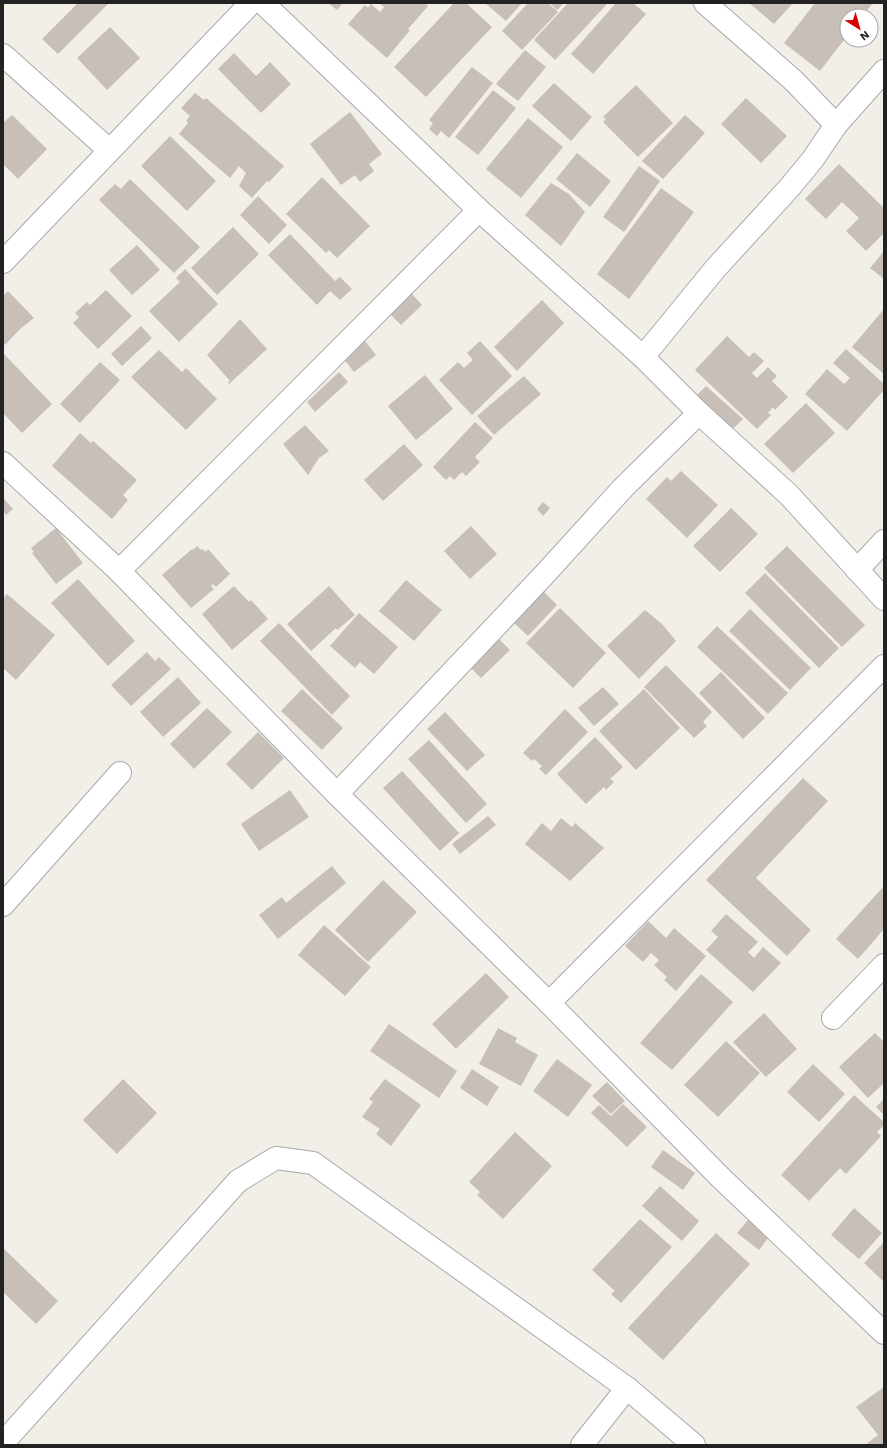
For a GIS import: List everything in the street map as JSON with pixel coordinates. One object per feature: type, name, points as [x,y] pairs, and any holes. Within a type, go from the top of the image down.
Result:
[{"type":"street","points":[[3,262],[108,150],[251,3]]},
{"type":"street","points":[[263,3],[479,210],[642,357],[699,413],[789,495],[884,599]]},
{"type":"street","points":[[705,3],[794,81],[836,124]]},
{"type":"street","points":[[3,55],[108,150]]},
{"type":"street","points":[[642,357],[715,269],[790,187],[813,159],[836,124],[884,71]]},
{"type":"street","points":[[119,571],[479,210]]},
{"type":"street","points":[[337,794],[544,575],[623,488],[699,413]]},
{"type":"street","points":[[3,463],[119,571],[337,794],[549,1003],[721,1178],[884,1333]]},
{"type":"street","points":[[857,570],[884,540]]},
{"type":"street","points":[[549,1003],[884,666]]},
{"type":"street","points":[[3,905],[120,773]]},
{"type":"street","points":[[833,1018],[884,965]]},
{"type":"street","points":[[3,1443],[238,1181],[276,1158],[313,1163],[627,1388],[694,1445]]},
{"type":"street","points":[[582,1445],[627,1388]]},
{"type":"building","points":[[78,3],[109,3],[58,54],[42,39]]},
{"type":"building","points":[[328,3],[343,3],[337,10]]},
{"type":"building","points":[[379,3],[425,3],[428,6],[408,29],[410,30],[387,58],[348,24],[365,5],[368,8],[371,4],[380,12],[384,7]]},
{"type":"building","points":[[454,3],[466,3],[492,27],[426,97],[394,67]]},
{"type":"building","points":[[485,3],[522,3],[506,21]]},
{"type":"building","points":[[528,3],[548,3],[558,12],[522,50],[502,31]]},
{"type":"building","points":[[550,3],[564,3],[557,10]]},
{"type":"building","points":[[568,3],[608,3],[555,60],[534,40]]},
{"type":"building","points":[[616,3],[633,3],[646,14],[593,74],[571,54]]},
{"type":"building","points":[[749,3],[793,3],[774,24]]},
{"type":"building","points":[[815,3],[873,3],[869,8],[839,8],[839,46],[820,71],[784,43]]},
{"type":"building","points":[[110,27],[140,58],[107,90],[77,58]]},
{"type":"building","points":[[525,50],[546,67],[518,101],[496,84]]},
{"type":"building","points":[[234,53],[256,76],[270,62],[291,84],[261,113],[218,69]]},
{"type":"building","points":[[472,67],[493,83],[449,138],[441,131],[437,136],[429,129],[433,123],[429,120]]},
{"type":"building","points":[[554,83],[592,117],[571,141],[532,106]]},
{"type":"building","points":[[636,85],[673,123],[638,157],[603,122],[606,119],[603,117]]},
{"type":"building","points":[[493,90],[516,108],[478,155],[455,137]]},
{"type":"building","points":[[195,93],[204,100],[206,98],[284,166],[269,182],[267,181],[252,198],[239,186],[246,173],[239,166],[230,178],[179,134],[188,123],[186,121],[190,116],[181,108]]},
{"type":"building","points":[[746,98],[787,136],[761,163],[721,124]]},
{"type":"building","points":[[350,112],[382,154],[369,164],[374,171],[360,182],[355,175],[341,185],[310,144]]},
{"type":"building","points":[[12,115],[47,149],[18,179],[3,164],[3,123]]},
{"type":"building","points":[[685,115],[705,133],[663,179],[642,161]]},
{"type":"building","points":[[528,118],[563,147],[521,198],[486,169]]},
{"type":"building","points":[[170,136],[216,181],[187,211],[141,166]]},
{"type":"building","points":[[577,153],[611,181],[590,207],[556,179]]},
{"type":"building","points":[[839,164],[884,208],[884,233],[866,251],[846,231],[859,218],[842,202],[826,219],[805,199]]},
{"type":"building","points":[[639,166],[660,181],[624,232],[603,217]]},
{"type":"building","points":[[322,177],[370,226],[337,258],[329,250],[326,253],[286,214]]},
{"type":"building","points":[[130,179],[200,247],[174,273],[99,200],[115,184],[121,189]]},
{"type":"building","points":[[551,183],[569,194],[585,212],[561,246],[525,215]]},
{"type":"building","points":[[661,188],[694,212],[629,299],[597,274]]},
{"type":"building","points":[[258,196],[287,225],[269,244],[240,215]]},
{"type":"building","points":[[233,227],[259,254],[217,295],[191,268]]},
{"type":"building","points":[[290,234],[335,281],[340,277],[352,289],[340,300],[330,291],[317,305],[268,255]]},
{"type":"building","points":[[137,245],[160,270],[132,295],[109,270]]},
{"type":"building","points":[[884,251],[884,279],[870,268]]},
{"type":"building","points":[[185,269],[218,304],[179,342],[149,311],[180,282],[176,278]]},
{"type":"building","points":[[106,290],[132,316],[98,349],[73,323],[79,317],[75,313],[87,302],[90,305]]},
{"type":"building","points":[[8,291],[34,318],[20,329],[5,345],[3,343],[3,296]]},
{"type":"building","points":[[412,294],[422,305],[401,325],[390,314]]},
{"type":"building","points":[[542,300],[564,323],[517,371],[494,347]]},
{"type":"building","points":[[884,309],[884,374],[852,347]]},
{"type":"building","points":[[240,319],[267,349],[229,384],[228,382],[230,381],[207,355]]},
{"type":"building","points":[[141,326],[152,338],[122,366],[111,354]]},
{"type":"building","points":[[727,336],[749,357],[754,352],[764,361],[752,373],[757,378],[768,367],[777,376],[772,381],[788,397],[775,410],[773,407],[768,413],[771,415],[757,429],[695,370]]},
{"type":"building","points":[[365,341],[376,355],[354,372],[343,358]]},
{"type":"building","points":[[480,341],[512,376],[472,415],[439,380],[458,362],[464,368],[473,360],[467,353]]},
{"type":"building","points":[[846,349],[884,384],[884,390],[847,431],[805,394],[827,369],[844,384],[850,378],[833,363]]},
{"type":"building","points":[[159,350],[182,372],[186,368],[217,399],[186,430],[131,377]]},
{"type":"building","points":[[3,353],[52,404],[22,433],[3,413]]},
{"type":"building","points":[[100,362],[120,380],[80,423],[60,404]]},
{"type":"building","points":[[339,372],[348,382],[315,412],[307,402]]},
{"type":"building","points":[[425,375],[453,409],[416,440],[388,406]]},
{"type":"building","points":[[524,376],[541,394],[494,435],[477,416]]},
{"type":"building","points":[[706,386],[743,419],[730,432],[693,399]]},
{"type":"building","points":[[806,403],[835,433],[793,473],[764,444]]},
{"type":"building","points":[[475,422],[493,438],[475,457],[480,462],[466,476],[462,472],[454,480],[450,476],[446,480],[433,467]]},
{"type":"building","points":[[305,425],[329,451],[319,458],[308,475],[283,444]]},
{"type":"building","points":[[80,433],[91,443],[93,441],[137,480],[123,495],[128,500],[112,519],[52,466]]},
{"type":"building","points":[[404,444],[423,465],[383,501],[364,480]]},
{"type":"building","points":[[681,471],[718,505],[687,538],[646,499],[667,477],[671,481]]},
{"type":"building","points":[[3,498],[13,509],[6,515],[4,512],[3,514]]},
{"type":"building","points":[[543,502],[550,508],[543,516],[537,509]]},
{"type":"building","points":[[731,508],[758,534],[720,572],[693,546]]},
{"type":"building","points":[[471,526],[497,554],[470,579],[444,551]]},
{"type":"building","points":[[56,528],[83,563],[56,584],[32,553],[34,552],[31,548]]},
{"type":"building","points":[[197,546],[205,552],[208,549],[230,574],[216,587],[213,584],[211,586],[214,589],[191,608],[162,575]]},
{"type":"building","points":[[787,546],[865,625],[842,647],[764,568]]},
{"type":"building","points":[[765,573],[839,648],[819,668],[745,593]]},
{"type":"building","points":[[78,579],[135,641],[108,666],[51,603]]},
{"type":"building","points":[[406,580],[442,610],[414,641],[379,611]]},
{"type":"building","points":[[234,586],[249,602],[251,600],[268,619],[232,650],[202,614]]},
{"type":"building","points":[[329,586],[355,615],[337,630],[336,628],[311,651],[287,624]]},
{"type":"building","points":[[543,591],[557,605],[528,636],[513,622]]},
{"type":"building","points":[[7,594],[55,635],[16,680],[3,668],[3,599]]},
{"type":"building","points":[[560,608],[606,653],[573,688],[526,643]]},
{"type":"building","points":[[750,609],[811,668],[790,690],[729,631]]},
{"type":"building","points":[[645,610],[662,624],[676,641],[639,679],[607,646]]},
{"type":"building","points":[[359,613],[398,647],[374,674],[360,662],[355,668],[330,646]]},
{"type":"building","points":[[279,623],[350,696],[332,715],[260,641]]},
{"type":"building","points":[[717,626],[788,693],[768,714],[697,647]]},
{"type":"building","points":[[495,635],[510,650],[481,678],[467,664]]},
{"type":"building","points":[[147,652],[155,661],[159,657],[171,669],[131,706],[111,685]]},
{"type":"building","points":[[666,665],[712,712],[703,722],[707,726],[694,738],[644,687]]},
{"type":"building","points":[[721,672],[765,718],[743,739],[699,693]]},
{"type":"building","points":[[178,677],[201,703],[163,737],[140,712]]},
{"type":"building","points":[[603,687],[619,704],[594,726],[578,708]]},
{"type":"building","points":[[302,689],[343,728],[322,750],[281,711]]},
{"type":"building","points":[[644,689],[680,728],[636,770],[599,731]]},
{"type":"building","points":[[207,708],[232,732],[194,769],[170,744]]},
{"type":"building","points":[[565,709],[588,732],[546,775],[539,769],[542,766],[534,759],[532,761],[523,753]]},
{"type":"building","points":[[445,712],[485,755],[467,771],[427,729]]},
{"type":"building","points":[[258,732],[284,758],[252,790],[226,764]]},
{"type":"building","points":[[595,737],[623,767],[610,779],[614,782],[606,790],[604,787],[586,804],[557,774]]},
{"type":"building","points":[[429,740],[487,804],[466,823],[408,759]]},
{"type":"building","points":[[402,771],[459,833],[440,851],[383,788]]},
{"type":"building","points":[[803,778],[828,801],[756,878],[811,930],[787,956],[706,880]]},
{"type":"building","points":[[290,790],[309,817],[259,851],[241,824]]},
{"type":"building","points":[[488,816],[496,825],[460,854],[452,844]]},
{"type":"building","points":[[561,818],[572,827],[575,823],[604,848],[570,881],[525,844],[542,823],[551,831]]},
{"type":"building","points":[[332,866],[346,883],[278,939],[259,915],[282,897],[286,903]]},
{"type":"building","points":[[383,880],[417,912],[368,962],[335,930]]},
{"type":"building","points":[[884,886],[884,929],[858,959],[836,939]]},
{"type":"building","points":[[726,914],[758,942],[748,952],[754,958],[763,947],[781,963],[753,992],[706,950],[718,937],[711,931]]},
{"type":"building","points":[[648,921],[666,938],[674,928],[706,956],[676,991],[664,980],[667,977],[654,965],[659,960],[651,953],[643,962],[625,946]]},
{"type":"building","points":[[324,925],[371,967],[345,996],[298,955]]},
{"type":"building","points":[[486,973],[509,997],[456,1049],[432,1024]]},
{"type":"building","points":[[701,974],[733,1002],[672,1070],[640,1043]]},
{"type":"building","points":[[764,1013],[797,1049],[766,1077],[733,1042]]},
{"type":"building","points":[[389,1024],[457,1071],[439,1098],[370,1051]]},
{"type":"building","points":[[498,1028],[517,1038],[515,1042],[538,1055],[521,1086],[479,1064]]},
{"type":"building","points":[[875,1033],[884,1042],[884,1083],[868,1098],[839,1067]]},
{"type":"building","points":[[726,1041],[760,1073],[718,1117],[684,1085]]},
{"type":"building","points":[[557,1059],[592,1085],[568,1117],[533,1091]]},
{"type":"building","points":[[813,1064],[845,1094],[819,1122],[787,1092]]},
{"type":"building","points":[[472,1069],[499,1087],[487,1106],[460,1088]]},
{"type":"building","points":[[123,1079],[157,1113],[117,1154],[83,1120]]},
{"type":"building","points":[[385,1079],[421,1105],[391,1146],[376,1134],[380,1129],[362,1117],[373,1102],[369,1099]]},
{"type":"building","points":[[607,1082],[625,1101],[611,1114],[592,1096]]},
{"type":"building","points":[[854,1095],[884,1122],[884,1125],[877,1132],[881,1136],[846,1174],[840,1168],[809,1201],[781,1175]]},
{"type":"building","points":[[884,1099],[884,1115],[876,1107]]},
{"type":"building","points":[[623,1104],[647,1127],[627,1147],[591,1113],[599,1105],[611,1116]]},
{"type":"building","points":[[515,1132],[552,1166],[503,1219],[477,1195],[480,1192],[469,1182]]},
{"type":"building","points":[[663,1150],[695,1173],[683,1190],[651,1167]]},
{"type":"building","points":[[660,1186],[699,1221],[682,1241],[642,1206]]},
{"type":"building","points":[[854,1208],[882,1233],[859,1259],[831,1235]]},
{"type":"building","points":[[640,1219],[672,1247],[621,1303],[611,1294],[615,1291],[592,1270]]},
{"type":"building","points":[[748,1220],[769,1237],[759,1250],[737,1233]]},
{"type":"building","points":[[716,1233],[750,1264],[663,1360],[628,1328]]},
{"type":"building","points":[[884,1242],[884,1282],[864,1263]]},
{"type":"building","points":[[3,1248],[58,1301],[36,1324],[3,1292]]},
{"type":"building","points":[[884,1387],[884,1445],[865,1445],[878,1435],[856,1407]]}]
